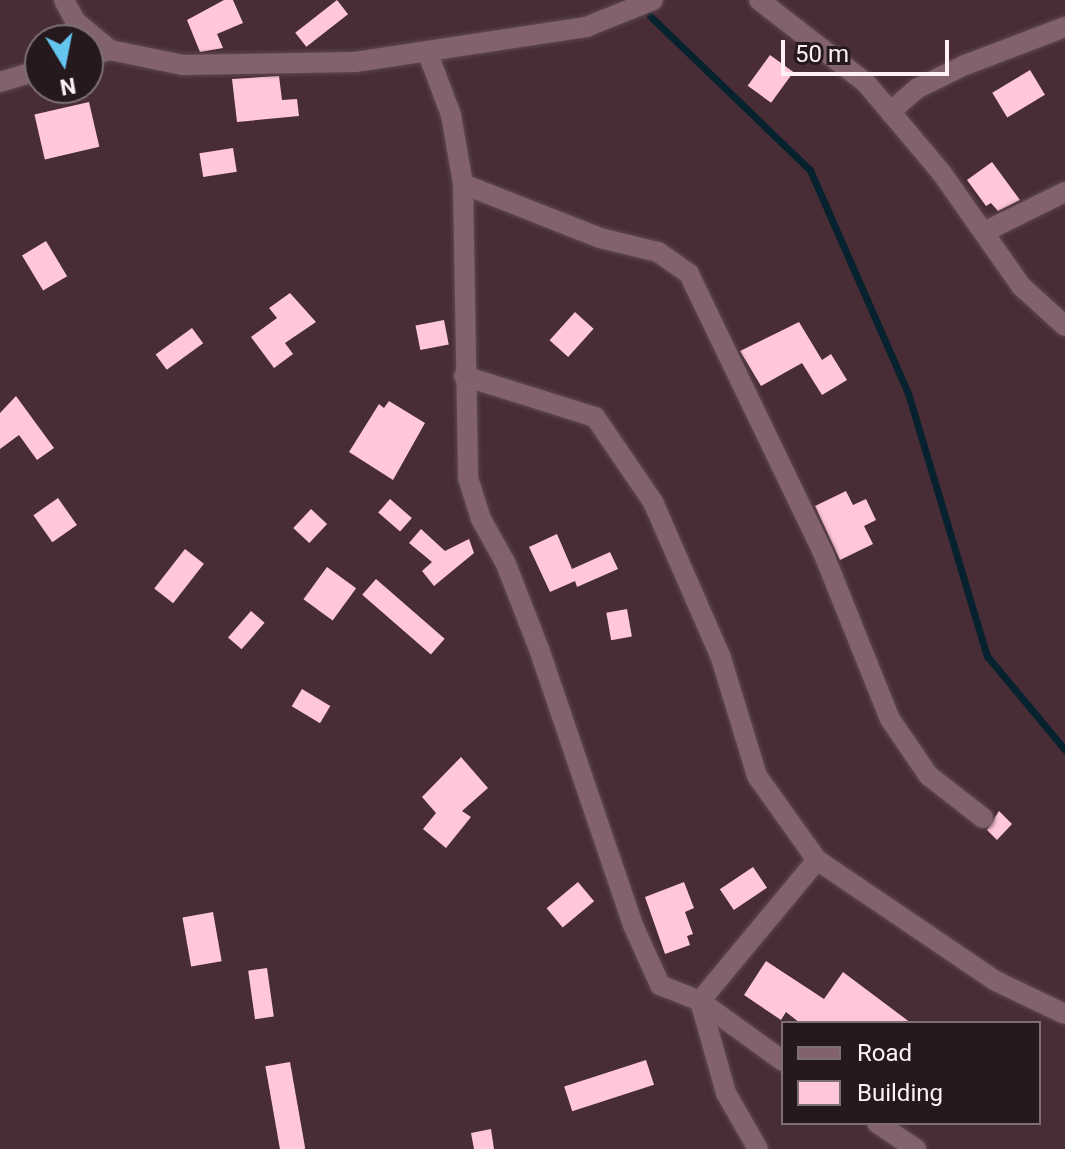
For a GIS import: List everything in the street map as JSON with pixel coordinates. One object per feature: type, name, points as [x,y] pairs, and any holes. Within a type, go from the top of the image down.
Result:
[{"type":"street","points":[[64,0],[75,21],[110,50]]},
{"type":"street","points":[[104,52],[110,50],[183,65],[355,62],[586,27],[653,0]]},
{"type":"street","points":[[759,0],[866,83],[984,232],[1021,286],[1065,326]]},
{"type":"street","points":[[890,112],[918,88],[965,65],[1065,27]]},
{"type":"street","points":[[427,51],[451,115],[463,184],[468,478],[539,649],[633,925],[660,985],[700,1001],[781,1060]]},
{"type":"street","points":[[0,82],[24,75]]},
{"type":"street","points":[[463,184],[600,238],[658,252],[689,274],[822,550],[890,719],[928,775],[983,818]]},
{"type":"street","points":[[984,232],[1065,192]]},
{"type":"street","points":[[464,376],[595,417],[604,429],[653,502],[721,658],[757,776],[817,860],[996,981],[1065,1014]]},
{"type":"street","points":[[700,1001],[817,860]]},
{"type":"street","points":[[700,1001],[726,1093],[758,1149]]},
{"type":"street","points":[[880,1125],[916,1149]]},
{"type":"building","points":[[224,0],[233,0],[243,23],[217,34],[223,48],[200,52],[187,20]]},
{"type":"building","points":[[337,0],[348,14],[306,47],[295,33]]},
{"type":"building","points":[[770,55],[793,72],[771,103],[748,86]]},
{"type":"building","points":[[1030,70],[1045,95],[1007,118],[992,93]]},
{"type":"building","points":[[279,76],[282,100],[297,99],[299,116],[237,122],[232,79]]},
{"type":"building","points":[[89,104],[99,147],[45,159],[34,115]]},
{"type":"building","points":[[233,148],[237,172],[203,177],[199,153]]},
{"type":"building","points":[[992,162],[1020,200],[998,211],[991,203],[986,206],[967,180]]},
{"type":"building","points":[[46,241],[67,276],[43,291],[22,255]]},
{"type":"building","points":[[290,293],[316,322],[285,343],[293,354],[274,368],[251,337],[277,318],[269,308]]},
{"type":"building","points":[[575,312],[594,329],[568,357],[550,340]]},
{"type":"building","points":[[444,320],[449,345],[420,350],[416,326]]},
{"type":"building","points":[[799,322],[822,360],[831,354],[847,380],[822,395],[802,363],[761,386],[740,351]]},
{"type":"building","points":[[192,328],[203,343],[167,370],[156,354]]},
{"type":"building","points":[[16,396],[54,448],[37,460],[19,435],[0,449],[0,413]]},
{"type":"building","points":[[389,401],[425,423],[393,480],[349,452],[379,404],[384,408]]},
{"type":"building","points":[[846,491],[853,505],[866,499],[876,520],[864,526],[873,544],[840,560],[815,506]]},
{"type":"building","points":[[58,498],[77,525],[52,542],[33,515]]},
{"type":"building","points":[[390,499],[412,518],[400,532],[378,513]]},
{"type":"building","points":[[311,509],[327,524],[309,543],[293,528]]},
{"type":"building","points":[[421,529],[445,551],[469,539],[474,553],[434,586],[422,571],[432,562],[409,543]]},
{"type":"building","points":[[557,534],[572,569],[610,552],[618,569],[577,587],[575,581],[550,592],[529,547]]},
{"type":"building","points":[[185,549],[204,564],[173,603],[154,588]]},
{"type":"building","points":[[327,567],[356,588],[333,621],[303,599]]},
{"type":"building","points":[[376,579],[445,639],[431,655],[362,595]]},
{"type":"building","points":[[627,609],[632,637],[611,640],[606,613]]},
{"type":"building","points":[[251,611],[265,623],[242,649],[228,637]]},
{"type":"building","points":[[302,689],[330,706],[320,723],[292,706]]},
{"type":"building","points":[[461,757],[488,788],[462,811],[471,817],[446,848],[423,829],[436,813],[422,797]]},
{"type":"building","points":[[999,811],[1012,824],[997,840],[987,830]]},
{"type":"building","points":[[753,867],[767,888],[734,910],[720,889]]},
{"type":"building","points":[[578,882],[594,901],[563,928],[547,908]]},
{"type":"building","points":[[684,882],[694,908],[685,912],[693,934],[687,936],[690,945],[665,954],[645,897]]},
{"type":"building","points":[[213,912],[222,961],[191,967],[182,917]]},
{"type":"building","points":[[766,961],[824,999],[843,972],[908,1021],[797,1021],[786,1012],[781,1020],[744,995]]},
{"type":"building","points":[[267,968],[274,1017],[255,1019],[248,971]]},
{"type":"building","points":[[646,1060],[654,1085],[572,1111],[564,1087]]},
{"type":"building","points":[[290,1062],[305,1149],[280,1149],[265,1066]]},
{"type":"building","points":[[491,1129],[494,1149],[474,1149],[471,1133]]},
{"type":"waterway","points":[[650,16],[810,170],[908,393],[987,656],[1065,750]]}]
